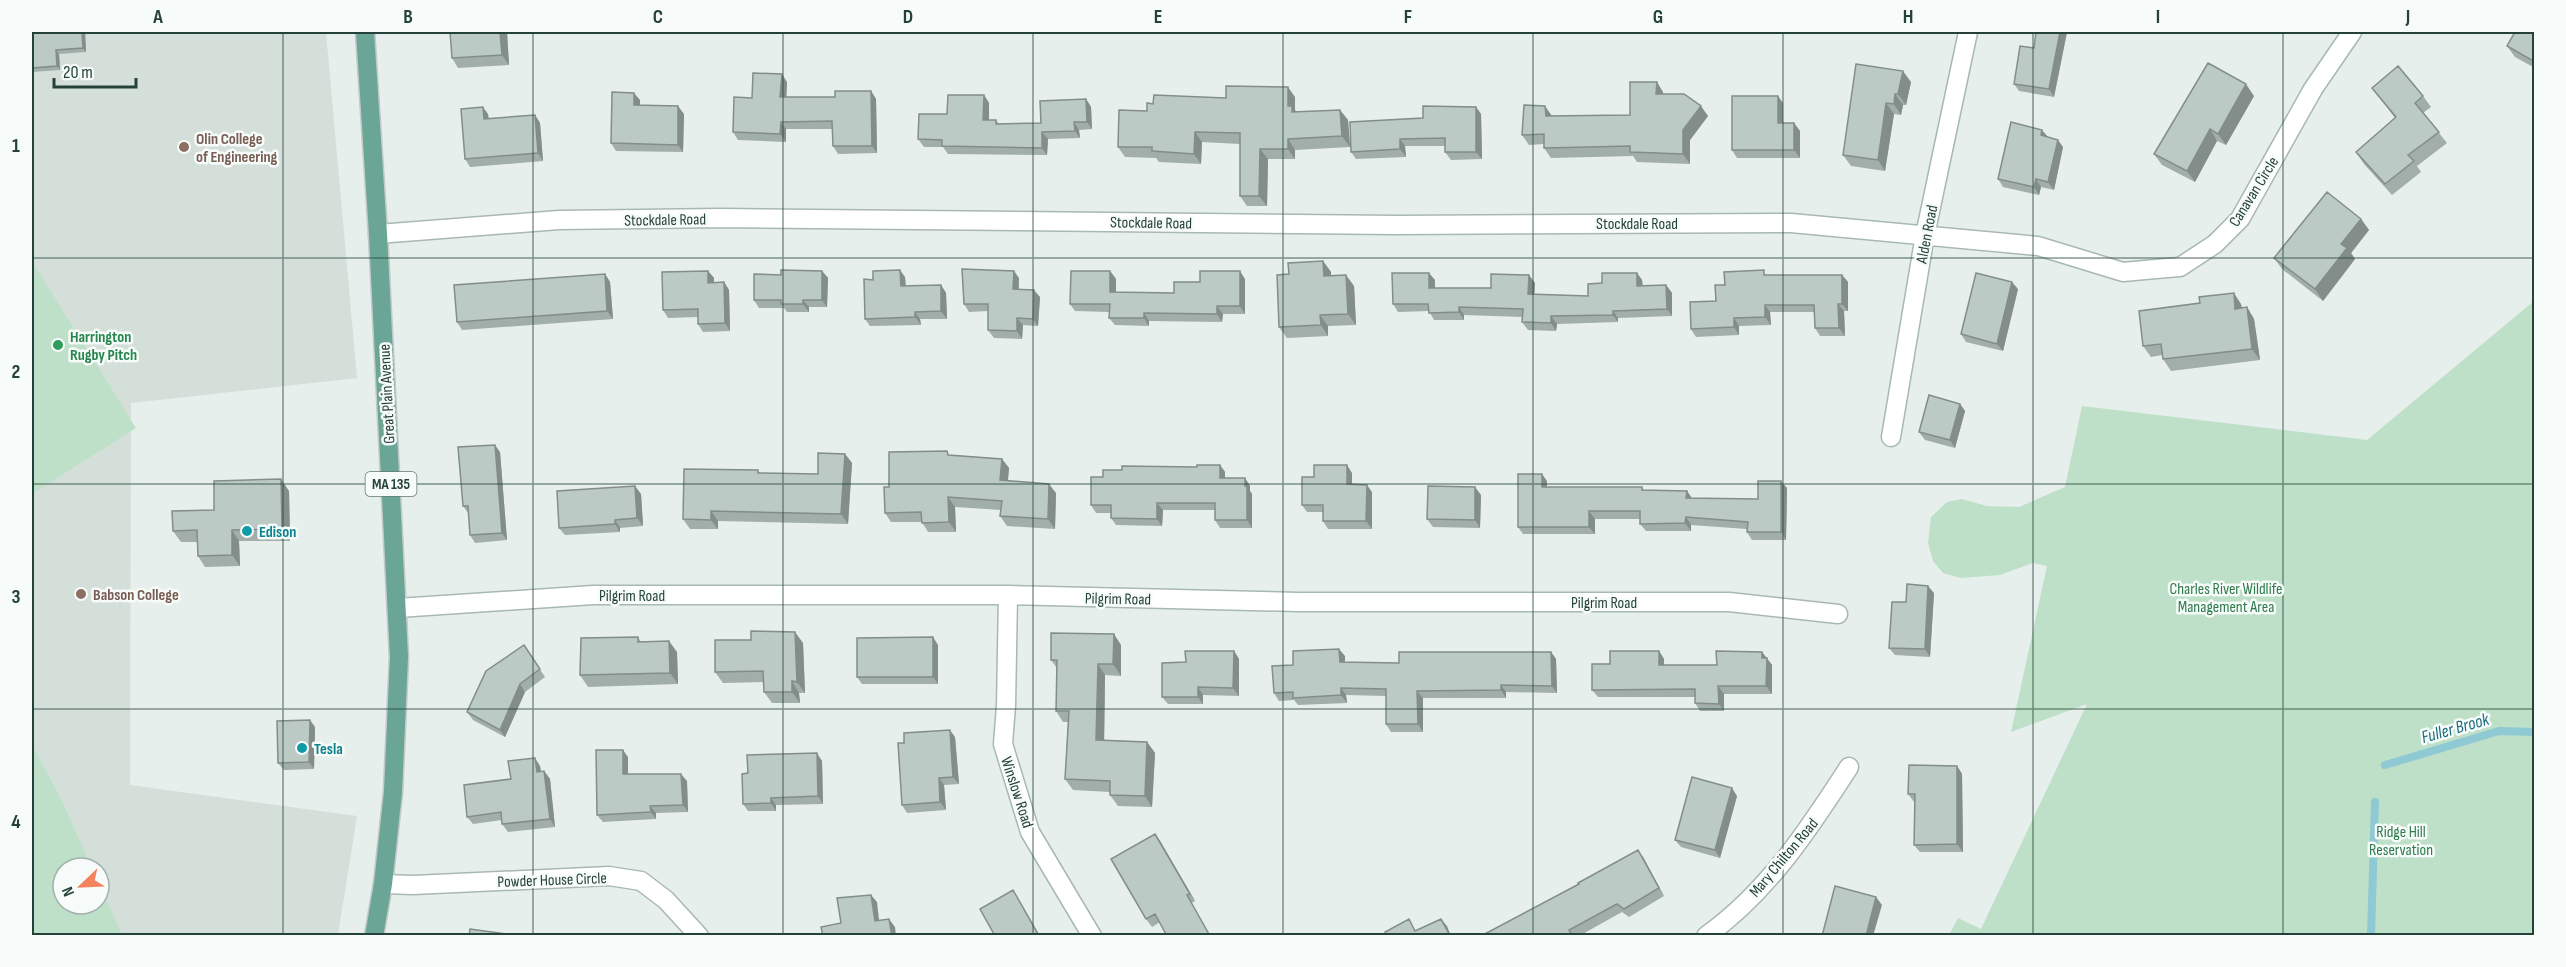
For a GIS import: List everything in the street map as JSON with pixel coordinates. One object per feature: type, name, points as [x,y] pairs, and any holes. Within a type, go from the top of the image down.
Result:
[{"type":"main road","name":"Great Plain Avenue","points":[[365,32],[398,608],[396,746],[383,884],[374,936]]},
{"type":"street","name":"Alden Road","points":[[1892,437],[1925,236],[1968,32]]},
{"type":"street","name":"Canavan Circle","points":[[1925,236],[2038,246],[2123,272],[2180,267],[2216,244],[2240,219],[2313,89],[2352,32]]},
{"type":"street","name":"Stockdale Road","points":[[378,234],[559,220],[720,218],[1396,225],[1791,223],[1925,236]]},
{"type":"street","name":"Pilgrim Road","points":[[398,608],[593,595],[1008,595],[1298,602],[1729,602],[1838,614]]},
{"type":"street","name":"Winslow Road","points":[[1008,595],[1003,744],[1030,832],[1092,936]]},
{"type":"street","name":"Mary Chilton Road","points":[[1706,936],[1757,891],[1810,828],[1849,767]]},
{"type":"street","name":"Powder House Circle","points":[[383,884],[412,885],[609,876],[641,881],[666,900],[699,936]]},
{"type":"shaded area","points":[[32,32],[326,32],[357,378],[131,403],[130,785],[357,816],[338,935],[32,935]]},
{"type":"green space","name":"Harrington Rugby Pitch","points":[[32,261],[136,428],[32,494]]},
{"type":"green space","name":"Charles River Wildlife Management Area","points":[[2534,301],[2534,935],[1949,935],[1958,918],[1981,929],[2087,704],[2011,732],[2047,566],[2033,563],[2000,575],[1961,578],[1943,573],[1933,561],[1928,543],[1931,517],[1947,502],[1962,499],[1987,506],[2019,507],[2065,487],[2082,406],[2367,440]]},
{"type":"green space","points":[[32,745],[61,799],[87,856],[51,856],[51,916],[111,916],[111,911],[122,935],[32,935]]},
{"type":"building","points":[[32,32],[82,32],[83,48],[56,50],[57,66],[32,68]]},
{"type":"building","points":[[450,32],[500,32],[502,55],[452,58]]},
{"type":"building","points":[[2036,32],[2060,32],[2049,89],[2014,84],[2020,46],[2034,48]]},
{"type":"building","points":[[2515,32],[2535,32],[2535,62],[2507,46]]},
{"type":"building","points":[[2208,63],[2246,84],[2218,134],[2210,129],[2187,171],[2154,154]]},
{"type":"building","points":[[1856,64],[1903,71],[1894,104],[1886,103],[1878,160],[1843,155]]},
{"type":"building","points":[[2398,66],[2423,96],[2415,103],[2439,132],[2408,155],[2414,161],[2385,184],[2356,152],[2396,117],[2372,88]]},
{"type":"building","points":[[753,73],[782,74],[780,97],[835,97],[835,91],[871,91],[872,146],[833,146],[832,121],[781,122],[780,134],[733,132],[734,97],[752,98]]},
{"type":"building","points":[[1630,82],[1657,82],[1656,94],[1684,94],[1701,106],[1683,130],[1683,154],[1630,152],[1630,146],[1544,148],[1544,134],[1522,135],[1524,105],[1545,106],[1546,116],[1630,115]]},
{"type":"building","points":[[1226,86],[1288,87],[1288,106],[1292,106],[1292,112],[1340,110],[1342,136],[1288,139],[1288,149],[1260,149],[1259,196],[1240,196],[1240,133],[1195,132],[1194,154],[1152,151],[1152,147],[1118,147],[1119,110],[1147,111],[1147,103],[1153,104],[1154,95],[1226,98]]},
{"type":"building","points":[[612,92],[634,93],[634,105],[678,106],[678,145],[611,143]]},
{"type":"building","points":[[948,95],[984,95],[983,120],[996,120],[996,124],[1041,123],[1040,101],[1086,99],[1087,122],[1074,122],[1075,131],[1042,132],[1042,148],[942,146],[942,140],[918,139],[919,114],[947,114]]},
{"type":"building","points":[[1732,96],[1778,96],[1778,123],[1794,123],[1794,150],[1732,150]]},
{"type":"building","points":[[1423,106],[1476,107],[1476,152],[1445,152],[1445,138],[1400,139],[1400,149],[1351,152],[1350,122],[1423,118]]},
{"type":"building","points":[[483,107],[484,119],[535,115],[538,153],[465,159],[461,109]]},
{"type":"building","points":[[2011,122],[2042,130],[2041,135],[2058,140],[2048,182],[2036,179],[2034,187],[1998,179]]},
{"type":"building","points":[[2327,192],[2361,219],[2341,244],[2347,248],[2315,289],[2274,258]]},
{"type":"building","points":[[1323,261],[1324,276],[1346,275],[1348,314],[1320,315],[1321,325],[1279,327],[1277,275],[1289,274],[1288,263]]},
{"type":"building","points":[[962,269],[1014,271],[1013,289],[1034,290],[1033,319],[1017,318],[1017,331],[988,330],[988,304],[964,304]]},
{"type":"building","points":[[781,270],[822,271],[822,300],[803,300],[803,304],[781,304],[781,300],[754,300],[754,274],[781,275]]},
{"type":"building","points":[[900,270],[901,286],[941,285],[941,311],[915,312],[915,317],[865,319],[864,279],[873,280],[873,271]]},
{"type":"building","points":[[1764,270],[1764,275],[1842,275],[1842,304],[1838,304],[1839,328],[1815,328],[1814,305],[1765,305],[1765,317],[1734,318],[1734,327],[1691,329],[1690,302],[1716,301],[1715,285],[1725,285],[1724,272]]},
{"type":"building","points":[[708,271],[708,283],[724,282],[725,323],[698,324],[698,309],[663,310],[662,272]]},
{"type":"building","points":[[1071,271],[1110,271],[1110,292],[1174,293],[1174,282],[1200,282],[1200,271],[1240,271],[1240,306],[1217,306],[1217,314],[1144,313],[1144,318],[1109,318],[1110,304],[1070,304]]},
{"type":"building","points":[[1392,273],[1429,273],[1429,288],[1491,288],[1491,274],[1529,275],[1528,294],[1588,296],[1588,284],[1602,283],[1602,273],[1637,273],[1637,286],[1666,285],[1667,309],[1613,311],[1613,315],[1551,316],[1551,323],[1522,322],[1523,309],[1459,307],[1459,312],[1429,313],[1428,304],[1393,304]]},
{"type":"building","points":[[1976,273],[2012,282],[1997,344],[1961,334]]},
{"type":"building","points":[[605,274],[607,311],[457,322],[454,285]]},
{"type":"building","points":[[2234,293],[2235,309],[2247,307],[2252,349],[2163,359],[2161,344],[2143,346],[2139,311],[2200,303],[2199,297]]},
{"type":"building","points":[[1929,395],[1960,404],[1950,440],[1919,432]]},
{"type":"building","points":[[495,445],[502,533],[470,535],[468,506],[463,506],[458,447]]},
{"type":"building","points":[[947,451],[948,455],[1002,459],[1000,480],[1049,484],[1048,519],[1000,516],[1002,501],[948,497],[949,522],[922,523],[921,512],[885,513],[884,487],[889,487],[889,452]]},
{"type":"building","points":[[818,453],[845,454],[841,514],[711,511],[711,520],[683,519],[684,469],[818,474]]},
{"type":"building","points":[[1197,465],[1220,465],[1220,478],[1245,478],[1247,520],[1215,520],[1215,503],[1157,503],[1157,519],[1111,518],[1111,505],[1091,505],[1091,477],[1103,477],[1103,470],[1122,470],[1122,466],[1197,467]]},
{"type":"building","points":[[1314,465],[1347,465],[1347,484],[1367,485],[1366,521],[1323,521],[1323,505],[1302,505],[1302,477],[1314,477]]},
{"type":"building","points":[[1518,474],[1542,474],[1542,487],[1642,487],[1642,490],[1687,491],[1686,498],[1758,499],[1758,481],[1781,481],[1781,532],[1747,532],[1748,522],[1686,517],[1685,523],[1640,524],[1640,511],[1589,511],[1589,527],[1518,527]]},
{"type":"building","name":"Edison","points":[[281,479],[282,529],[232,530],[232,555],[198,556],[197,530],[173,531],[172,511],[214,510],[214,481]]},
{"type":"building","points":[[635,486],[637,518],[615,520],[615,524],[559,528],[557,491]]},
{"type":"building","points":[[1428,486],[1475,487],[1475,520],[1427,519]]},
{"type":"building","points":[[1907,584],[1928,586],[1925,649],[1889,648],[1892,602],[1906,602]]},
{"type":"building","points":[[751,631],[795,632],[797,682],[792,681],[792,692],[764,692],[763,671],[715,672],[715,640],[751,640]]},
{"type":"building","points":[[1051,633],[1114,634],[1113,664],[1098,664],[1096,740],[1147,742],[1145,796],[1110,795],[1110,781],[1065,779],[1069,711],[1056,711],[1057,660],[1051,660]]},
{"type":"building","points":[[638,637],[638,642],[669,641],[670,673],[580,675],[581,638]]},
{"type":"building","points":[[933,637],[933,677],[857,677],[857,638]]},
{"type":"building","points":[[524,645],[540,669],[520,684],[500,730],[467,712],[486,671]]},
{"type":"building","points":[[1339,649],[1340,662],[1399,663],[1399,652],[1551,652],[1552,686],[1501,685],[1501,690],[1417,691],[1418,724],[1386,724],[1386,689],[1341,688],[1341,695],[1293,698],[1293,692],[1274,693],[1272,666],[1293,665],[1293,651]]},
{"type":"building","points":[[1185,651],[1234,651],[1233,688],[1198,687],[1198,697],[1162,697],[1162,663],[1186,662]]},
{"type":"building","points":[[1610,651],[1659,651],[1659,665],[1717,665],[1716,651],[1762,652],[1762,658],[1767,658],[1766,686],[1718,686],[1719,704],[1695,703],[1695,689],[1592,690],[1592,664],[1610,664]]},
{"type":"building","points":[[310,720],[309,762],[278,763],[277,721]]},
{"type":"building","points":[[950,730],[953,777],[939,778],[940,802],[902,805],[898,743],[904,743],[904,733]]},
{"type":"building","points":[[596,750],[623,750],[623,774],[681,774],[683,805],[650,806],[651,812],[597,815]]},
{"type":"building","points":[[817,753],[818,796],[771,798],[771,803],[743,804],[742,774],[748,773],[747,755]]},
{"type":"building","points":[[535,758],[537,772],[544,771],[550,819],[502,824],[501,812],[467,817],[464,785],[511,779],[508,761]]},
{"type":"building","points":[[1909,765],[1957,766],[1957,844],[1914,845],[1915,794],[1908,794]]},
{"type":"building","points":[[1692,777],[1732,788],[1715,850],[1675,840]]},
{"type":"building","points":[[1155,834],[1190,894],[1187,895],[1210,936],[1167,936],[1155,914],[1146,919],[1111,859]]},
{"type":"building","points":[[1638,850],[1659,888],[1624,909],[1617,904],[1569,930],[1572,936],[1481,936],[1579,884]]},
{"type":"building","points":[[1835,886],[1876,897],[1866,936],[1822,936]]},
{"type":"building","points":[[1013,890],[1039,936],[995,936],[980,909]]},
{"type":"building","points":[[871,895],[875,921],[889,919],[892,936],[823,936],[821,927],[841,923],[837,898]]},
{"type":"building","points":[[1409,919],[1415,931],[1441,919],[1450,936],[1387,936],[1385,932]]},
{"type":"building","points":[[470,929],[521,936],[469,936]]},
{"type":"waterway","name":"Fuller Brook","points":[[2385,765],[2499,731],[2534,732]]},
{"type":"waterway","name":"Fuller Brook","points":[[2371,936],[2375,802]]},
{"type":"place","name":"Olin College of Engineering","points":[[184,147]]},
{"type":"place","name":"Harrington Rugby Pitch","points":[[58,345]]},
{"type":"place","name":"Edison","points":[[247,531]]},
{"type":"place","name":"Babson College","points":[[81,594]]},
{"type":"place","name":"Tesla","points":[[302,748]]},
{"type":"park label","name":"Ridge Hill Reservation","points":[[2401,840]]}]
